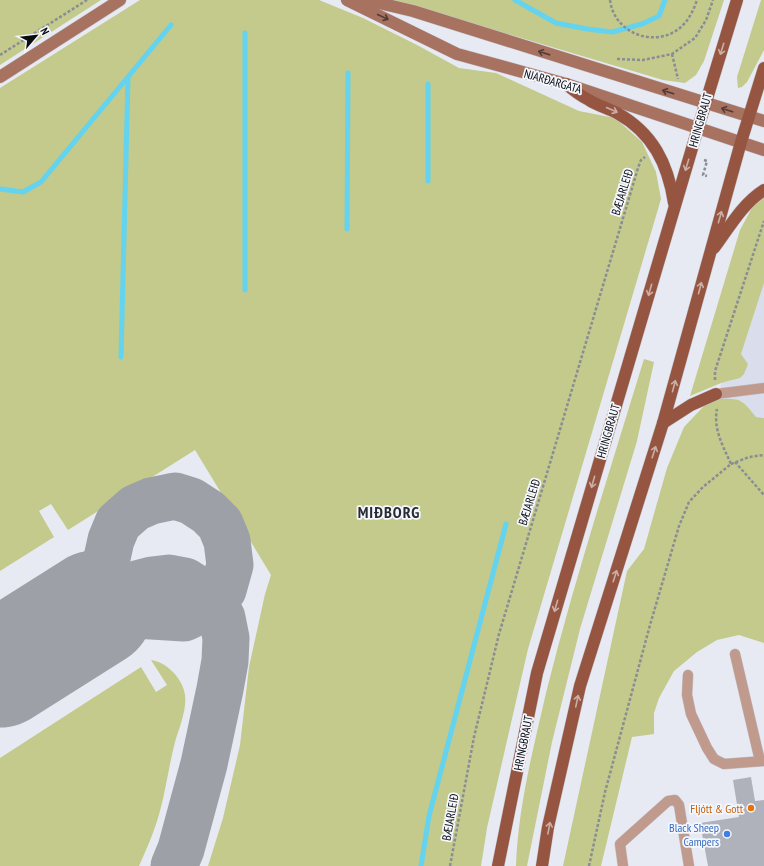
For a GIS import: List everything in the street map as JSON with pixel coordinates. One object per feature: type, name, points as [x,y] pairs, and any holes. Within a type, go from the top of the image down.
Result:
[{"type":"main road","points":[[0,77],[120,0]]},
{"type":"main road","name":"NJARÐARGATA","points":[[347,0],[457,54],[566,84],[764,150]]},
{"type":"main road","name":"NJARÐARGATA","points":[[366,0],[413,11],[764,122]]},
{"type":"main road","name":"HRINGBRAUT","points":[[498,866],[537,673],[674,206],[737,0]]},
{"type":"main road","points":[[542,866],[548,827],[580,686],[663,423],[740,142],[764,68]]},
{"type":"main road","points":[[566,84],[589,101],[616,112],[636,124],[648,137],[656,148],[666,167],[671,185],[674,206]]},
{"type":"main road","points":[[709,254],[741,211],[764,190]]},
{"type":"main road","points":[[663,423],[691,405],[716,394]]},
{"type":"lane","points":[[716,394],[764,388]]},
{"type":"lane","points":[[688,675],[687,695],[691,714],[707,748],[714,759],[724,764],[762,761],[735,654]]},
{"type":"lane","points":[[623,866],[620,844],[668,801],[672,800],[675,800],[680,805],[689,866]]},
{"type":"path","points":[[0,55],[87,0]]},
{"type":"path","points":[[610,0],[616,18],[624,27],[636,35],[651,38],[664,36],[681,27],[695,7],[697,0]]},
{"type":"path","points":[[679,83],[672,54],[695,38],[706,20],[713,0]]},
{"type":"path","name":"BÆJARLEIÐ","points":[[450,866],[474,737],[499,634],[638,168],[641,160],[646,156]]},
{"type":"path","points":[[703,160],[707,161],[703,175],[707,176]]},
{"type":"path","points":[[731,464],[718,436],[716,426],[715,371],[764,221]]},
{"type":"path","points":[[589,866],[605,792],[650,625],[679,526],[690,502],[703,487],[731,464],[764,455]]},
{"type":"path","points":[[735,462],[764,495]]},
{"type":"shaded area","points":[[764,283],[764,418],[756,417],[742,401],[719,399],[721,383],[734,380],[748,364],[741,354]]},
{"type":"green space","points":[[0,0],[101,0],[0,65]]},
{"type":"green space","points":[[140,0],[319,0],[363,18],[459,68],[496,73],[579,111],[615,118],[642,142],[656,172],[661,199],[528,649],[487,828],[481,866],[208,866],[223,818],[240,745],[249,667],[265,594],[271,575],[195,450],[68,530],[51,504],[39,511],[54,537],[0,571],[0,88]]},
{"type":"green space","points":[[393,0],[724,0],[704,61],[696,75],[685,83],[663,80]]},
{"type":"green space","points":[[761,0],[764,0],[764,50],[747,82],[742,87],[738,88],[737,77]]},
{"type":"green space","points":[[764,197],[764,283],[741,354],[748,364],[744,374],[740,378],[721,383],[690,396],[740,230],[754,204]]},
{"type":"green space","points":[[644,359],[654,362],[637,441],[580,629],[552,742],[527,866],[516,866],[517,844],[523,800],[531,757],[546,693],[580,567]]},
{"type":"green space","points":[[719,399],[733,399],[741,401],[756,417],[764,418],[764,643],[739,635],[717,640],[697,652],[674,671],[659,698],[654,713],[654,734],[632,737],[601,866],[563,866],[627,571],[644,549],[667,468],[684,427],[704,406]]},
{"type":"green space","points":[[151,660],[163,664],[178,677],[184,689],[185,701],[184,713],[175,742],[160,811],[139,866],[0,866],[0,758],[141,667],[156,692],[167,685]]},
{"type":"building","points":[[751,777],[755,801],[764,800],[764,866],[708,866],[700,823],[739,817],[733,780]]},
{"type":"waterway","points":[[515,0],[556,23],[612,32],[642,24],[659,16],[665,0]]},
{"type":"waterway","points":[[0,189],[23,192],[41,182],[171,25]]},
{"type":"waterway","points":[[245,33],[245,290]]},
{"type":"waterway","points":[[347,229],[348,73]]},
{"type":"waterway","points":[[121,357],[128,77]]},
{"type":"waterway","points":[[428,84],[428,181]]},
{"type":"waterway","points":[[421,866],[429,816],[506,524]]},
{"type":"taxiway","points":[[51,637],[82,622],[119,614],[184,618],[207,607],[223,590],[230,565],[227,541],[220,524],[208,512],[191,501],[175,496],[151,501],[135,508],[118,523],[111,540],[105,567],[93,588],[75,614],[56,634]]},
{"type":"taxiway","points":[[95,609],[133,585],[152,580],[169,578],[185,581],[210,597],[222,618],[226,638],[225,661],[220,689],[204,764],[181,849],[174,866]]},
{"type":"runway","points":[[0,669],[95,609]]},
{"type":"place","name":"Fljótt & Gott","points":[[751,808]]},
{"type":"place","name":"Black Sheep Campers","points":[[727,834]]},
{"type":"district","name":"MIÐBORG","points":[[389,512]]}]
